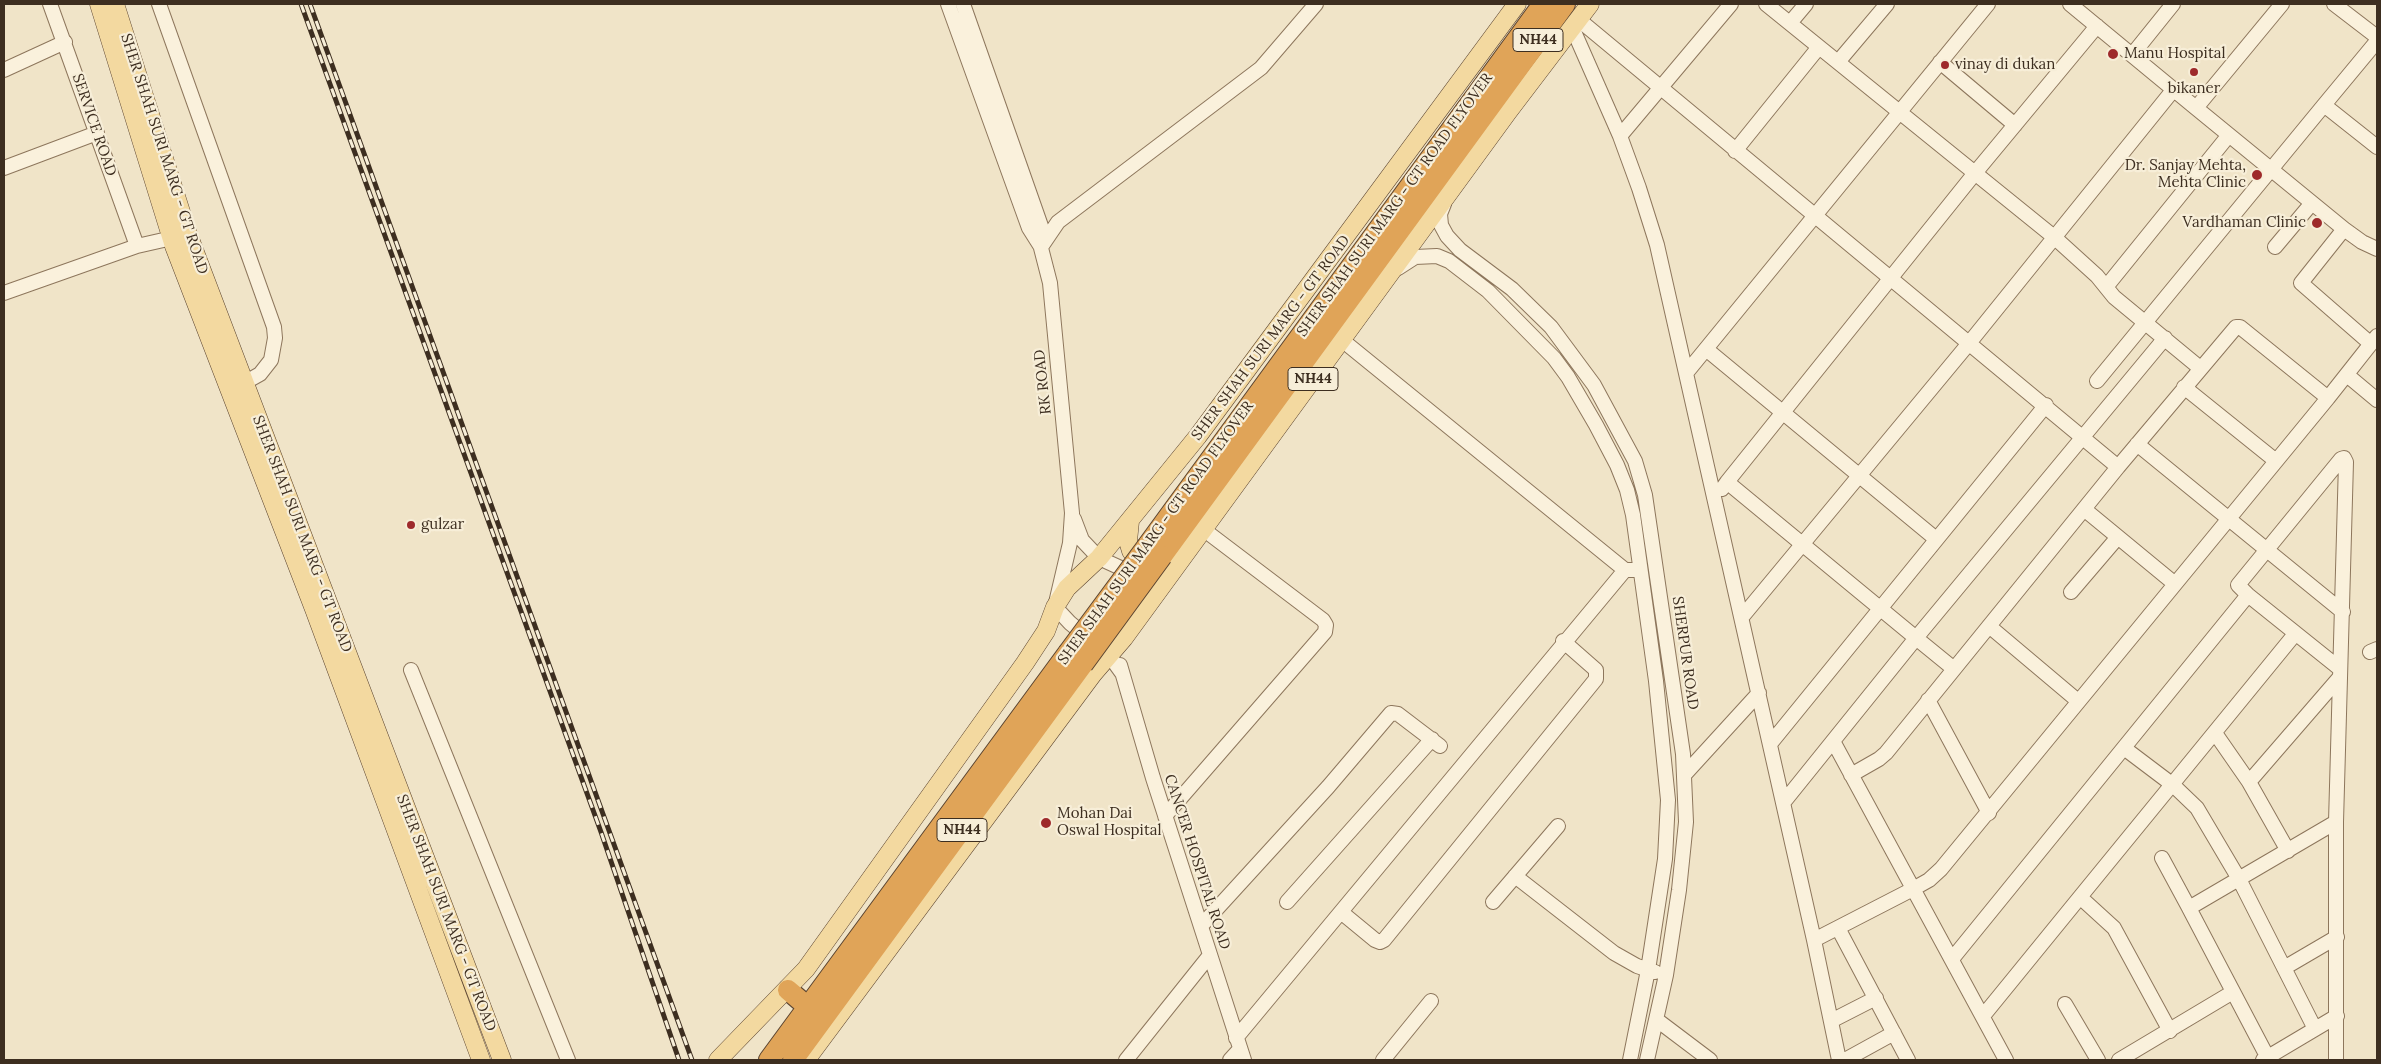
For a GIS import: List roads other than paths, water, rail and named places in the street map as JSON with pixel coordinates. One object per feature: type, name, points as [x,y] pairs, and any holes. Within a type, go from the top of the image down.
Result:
[{"type":"highway","name":"SHER SHAH SURI MARG - GT ROAD FLYOVER","points":[[1162,556],[1542,4]]},
{"type":"highway","name":"SHER SHAH SURI MARG - GT ROAD FLYOVER","points":[[769,1060],[1075,659],[1162,556],[1565,4]]},
{"type":"highway","name":"SHER SHAH SURI MARG - GT ROAD FLYOVER","points":[[793,1060],[835,1013],[1075,659]]},
{"type":"highway","points":[[788,990],[808,1007]]},
{"type":"main road","name":"SHER SHAH SURI MARG - GT ROAD","points":[[99,4],[172,238],[314,609],[480,1060]]},
{"type":"main road","name":"SHER SHAH SURI MARG - GT ROAD","points":[[115,4],[172,238],[244,383],[502,1060]]},
{"type":"main road","name":"SHER SHAH SURI MARG - GT ROAD","points":[[718,1060],[739,1036],[788,990],[828,938],[1025,663],[1046,631],[1055,607],[1077,577],[1099,558],[1204,428],[1517,4]]},
{"type":"main road","points":[[1575,23],[1590,4]]},
{"type":"main road","name":"NH44","points":[[1109,655],[1145,610],[1162,556],[1203,528],[1481,148],[1575,23]]},
{"type":"main road","points":[[1130,521],[1128,541],[1137,559],[1155,569],[1162,556]]},
{"type":"main road","points":[[806,1060],[820,1042],[835,1013],[1109,655]]},
{"type":"street","name":"SERVICE ROAD","points":[[50,4],[136,246]]},
{"type":"street","points":[[159,4],[274,327],[275,338],[271,360],[260,374],[244,383]]},
{"type":"street","name":"RK ROAD","points":[[948,4],[1029,228],[1041,248]]},
{"type":"street","name":"RK ROAD","points":[[963,4],[1041,226],[1041,248],[1050,283],[1072,513]]},
{"type":"street","points":[[1041,248],[1058,222],[1261,68],[1316,4]]},
{"type":"street","points":[[1620,136],[1731,4]]},
{"type":"street","points":[[1766,4],[2054,237],[2114,297],[2200,368]]},
{"type":"street","points":[[1790,23],[1806,4]]},
{"type":"street","points":[[1838,62],[1887,4]]},
{"type":"street","points":[[1687,372],[1814,214],[1988,4]]},
{"type":"street","points":[[2070,4],[2344,229],[2377,249]]},
{"type":"street","points":[[2132,55],[2173,4]]},
{"type":"street","points":[[2196,108],[2282,4]]},
{"type":"street","points":[[2097,381],[2377,39],[2334,4]]},
{"type":"street","points":[[1575,23],[1661,88],[1735,151],[2046,405],[2118,467]]},
{"type":"street","points":[[1575,23],[1620,136],[1657,245],[1759,693],[1839,1060]]},
{"type":"street","points":[[1715,498],[1975,173],[2097,26]]},
{"type":"street","points":[[4,70],[65,42]]},
{"type":"street","points":[[1735,151],[1820,47]]},
{"type":"street","points":[[1940,62],[2015,125]]},
{"type":"street","points":[[1742,617],[1970,342],[2174,89]]},
{"type":"street","points":[[2324,105],[2377,148]]},
{"type":"street","points":[[4,168],[97,133]]},
{"type":"street","points":[[2106,287],[2229,135]]},
{"type":"street","name":"SHERPUR ROAD","points":[[1446,198],[1440,214],[1441,226],[1447,236],[1460,250],[1512,289],[1551,327],[1594,385],[1615,423],[1641,478],[1650,514],[1683,754],[1686,822],[1684,854],[1666,975],[1647,1060]]},
{"type":"street","points":[[2275,247],[2312,203]]},
{"type":"street","points":[[1814,940],[1913,889],[1941,869],[1989,813],[2078,701],[2374,340],[2301,283],[2344,229]]},
{"type":"street","points":[[4,293],[136,246],[172,238]]},
{"type":"street","points":[[1391,273],[1415,257],[1437,256],[1449,261],[1488,291],[1554,358],[1596,425],[1617,465],[1627,490],[1633,515],[1665,756],[1667,828],[1648,970],[1630,1060]]},
{"type":"street","points":[[1501,304],[1512,289]]},
{"type":"street","points":[[1851,775],[1886,753],[2232,329],[2240,327],[2328,398]]},
{"type":"street","points":[[1783,802],[1916,638],[2165,338]]},
{"type":"street","points":[[1342,340],[1625,570],[1657,569]]},
{"type":"street","points":[[1706,349],[1936,539]]},
{"type":"street","points":[[2346,375],[2377,400]]},
{"type":"street","points":[[2184,387],[2276,461]]},
{"type":"street","points":[[1770,744],[2046,405]]},
{"type":"street","points":[[2137,444],[2343,612]]},
{"type":"street","points":[[2336,1060],[2336,822],[2346,459],[2341,459],[2238,582],[2239,588],[2339,673]]},
{"type":"street","points":[[1727,482],[1801,545],[1954,669]]},
{"type":"street","points":[[2084,509],[2175,584]]},
{"type":"street","points":[[1072,513],[1082,540],[1099,558],[1141,578],[1148,594],[1145,610]]},
{"type":"street","points":[[1072,513],[1070,543],[1055,607],[1070,623],[1109,655],[1122,673]]},
{"type":"street","points":[[1165,816],[1325,632],[1326,625],[1323,620],[1203,528]]},
{"type":"street","points":[[2071,592],[2118,537]]},
{"type":"street","points":[[1230,1060],[1341,912],[1625,570]]},
{"type":"street","points":[[1952,959],[2248,596]]},
{"type":"street","points":[[1988,626],[2078,701]]},
{"type":"street","points":[[1983,1016],[2295,634]]},
{"type":"street","points":[[1122,673],[1120,655],[1124,638]]},
{"type":"street","points":[[1341,912],[1375,940],[1380,942],[1384,940],[1596,679],[1596,670],[1564,642]]},
{"type":"street","points":[[411,670],[568,1060]]},
{"type":"street","name":"CANCER HOSPITAL ROAD","points":[[1122,673],[1165,816],[1240,1049]]},
{"type":"street","points":[[2249,782],[2339,673]]},
{"type":"street","points":[[1685,774],[1759,693]]},
{"type":"street","points":[[1928,700],[1989,813]]},
{"type":"street","points":[[1201,926],[1328,788],[1391,713],[1398,714],[1436,742],[1287,902]]},
{"type":"street","points":[[2215,733],[2249,782],[2288,851]]},
{"type":"street","points":[[1833,741],[1983,1016],[2005,1060]]},
{"type":"street","points":[[2124,748],[2173,785],[2197,808],[2238,879],[2315,1029]]},
{"type":"street","points":[[1665,756],[1683,754]]},
{"type":"street","points":[[2189,908],[2336,822]]},
{"type":"street","points":[[1493,902],[1558,826]]},
{"type":"street","points":[[2162,858],[2234,992],[2266,1059],[2337,1016]]},
{"type":"street","points":[[1515,876],[1614,952],[1648,970],[1666,975]]},
{"type":"street","points":[[2080,897],[2114,928],[2170,1031]]},
{"type":"street","points":[[1838,928],[1908,1060]]},
{"type":"street","points":[[2284,968],[2337,937]]},
{"type":"street","points":[[1126,1060],[1210,956]]},
{"type":"street","points":[[2119,1060],[2234,992]]},
{"type":"street","points":[[1831,1021],[1876,998]]},
{"type":"street","points":[[1383,1060],[1430,1001]]},
{"type":"street","points":[[2065,1004],[2098,1060]]},
{"type":"street","points":[[1657,1020],[1710,1060]]},
{"type":"street","points":[[1635,1031],[1653,1035]]},
{"type":"street","points":[[1845,1060],[1894,1033]]},
{"type":"railway","points":[[301,4],[601,832],[679,1060]]},
{"type":"railway","points":[[310,4],[692,1060]]},
{"type":"place","name":"Manu Hospital","points":[[2113,54]]},
{"type":"place","name":"vinay di dukan","points":[[1945,65]]},
{"type":"place","name":"bikaner","points":[[2194,72]]},
{"type":"place","name":"Dr. Sanjay Mehta, Mehta Clinic","points":[[2257,175]]},
{"type":"place","name":"Vardhaman Clinic","points":[[2317,223]]},
{"type":"place","name":"gulzar","points":[[411,525]]},
{"type":"place","name":"Mohan Dai Oswal Hospital","points":[[1046,823]]}]
